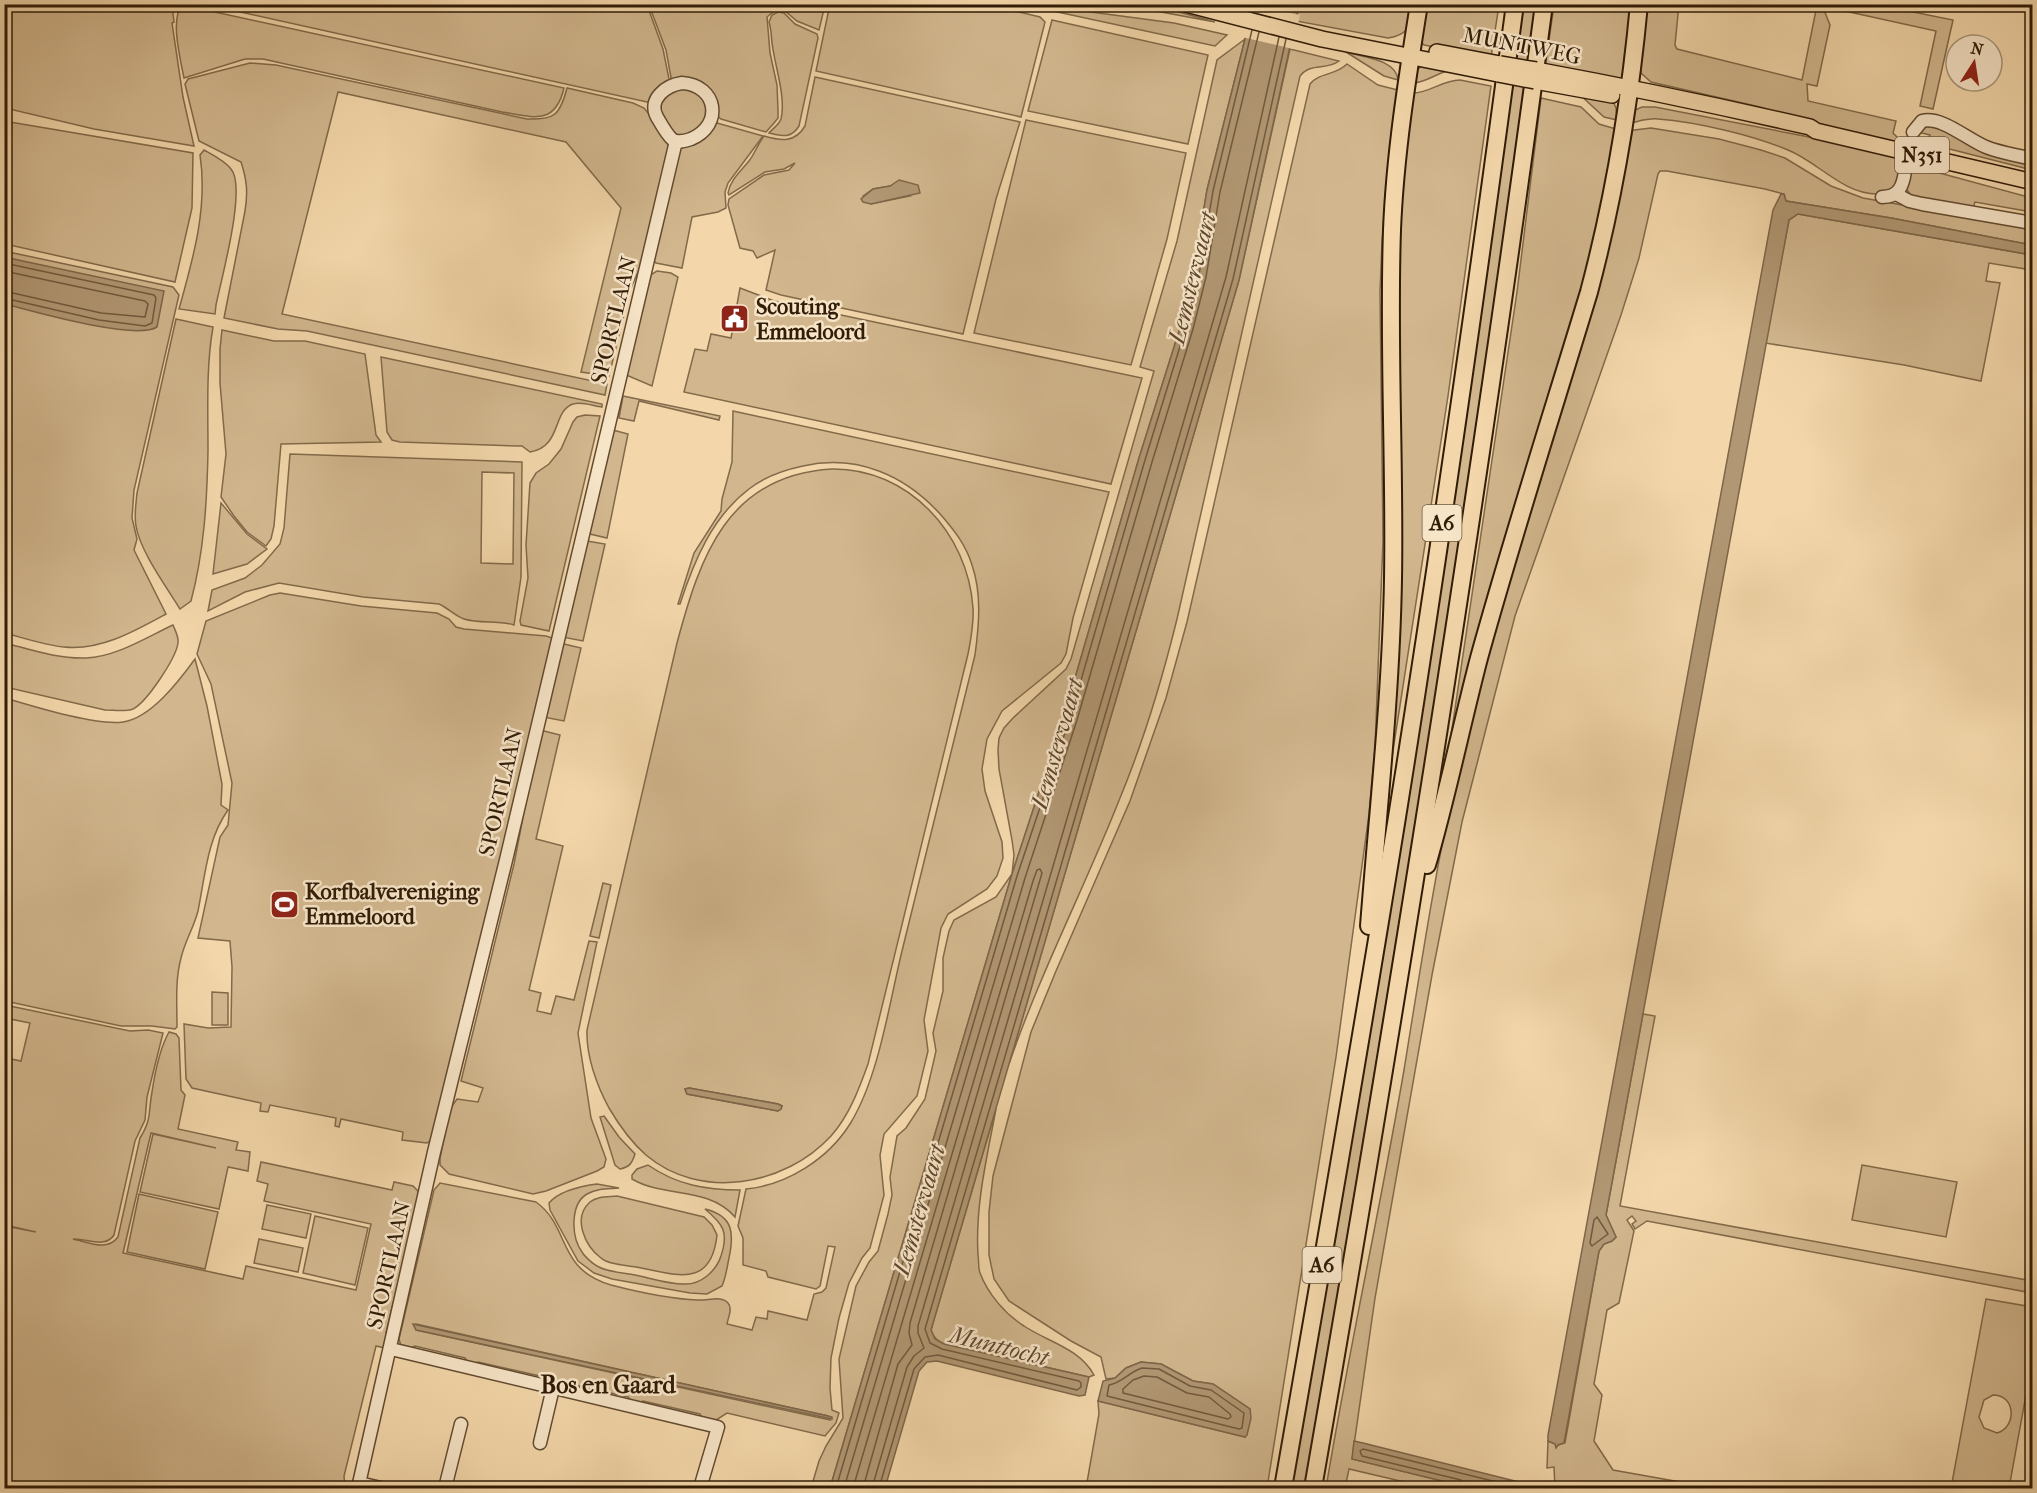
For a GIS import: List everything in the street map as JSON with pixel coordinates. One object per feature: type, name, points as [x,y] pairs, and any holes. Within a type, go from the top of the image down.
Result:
[{"type":"highway","name":"A6","points":[[1360,1041],[1389,683],[1393,551],[1392,228],[1396,174],[1419,4]]},
{"type":"highway","name":"A6","points":[[1283,1488],[1405,768],[1515,4]]},
{"type":"highway","name":"A6","points":[[1313,1488],[1407,932],[1467,552],[1544,4]]},
{"type":"highway","name":"A6","points":[[1407,932],[1440,822],[1476,670],[1589,292],[1608,218],[1630,94],[1639,4]]},
{"type":"main road","name":"MUNTWEG","points":[[1186,4],[1219,12],[1225,16],[1630,94],[1808,133],[1816,131],[2031,182]]},
{"type":"street","points":[[682,83],[693,84],[701,88],[708,97],[712,106],[712,118],[707,128],[700,134],[688,140],[676,141],[656,116],[655,103],[663,90],[671,86],[682,83]]},
{"type":"street","points":[[1913,132],[1922,121],[1930,120],[1987,147],[2032,159]]},
{"type":"street","name":"SPORTLAAN","points":[[358,1486],[434,1152],[506,860],[676,141]]},
{"type":"street","points":[[1882,197],[1896,194],[1902,185],[1905,171]]},
{"type":"street","points":[[1896,194],[1909,201],[1922,204],[2032,223]]},
{"type":"street","points":[[391,1349],[718,1426],[700,1488]]},
{"type":"street","points":[[540,1443],[553,1388]]},
{"type":"street","points":[[445,1488],[461,1424]]},
{"type":"street","points":[[358,1486],[381,1488]]},
{"type":"shaded area","points":[[5,4],[172,5],[174,22],[172,23],[183,97],[194,146],[94,129],[5,108]]},
{"type":"shaded area","points":[[830,4],[990,5],[1040,17],[1045,22],[1021,117],[816,71]]},
{"type":"shaded area","points":[[1679,4],[1675,45],[1677,49],[1802,80],[1817,5],[1822,5],[1830,25],[1817,86],[1807,84],[1808,101],[1896,121],[1893,133],[1905,145],[1809,123],[1760,107],[1651,82],[1641,73],[1639,65],[1646,5]]},
{"type":"shaded area","points":[[183,5],[564,88],[560,100],[549,114],[533,117],[263,59],[245,59],[184,78],[176,29],[179,11]]},
{"type":"shaded area","points":[[209,5],[647,5],[663,49],[670,84],[647,102]]},
{"type":"shaded area","points":[[649,5],[825,5],[819,30],[777,9],[767,17],[770,53],[777,85],[778,118],[766,132],[721,119],[716,115],[712,98],[672,83],[666,50]]},
{"type":"shaded area","points":[[1025,5],[1056,5],[1174,23],[1227,35],[1215,46]]},
{"type":"shaded area","points":[[1104,5],[1154,5],[1215,22],[1161,12]]},
{"type":"shaded area","points":[[1299,5],[1416,5],[1411,23],[1405,31],[1388,38],[1296,21]]},
{"type":"shaded area","points":[[1422,5],[1499,5],[1491,57],[1424,45],[1421,42]]},
{"type":"shaded area","points":[[1522,5],[1536,5],[1457,562],[1398,933],[1305,1488],[1291,1488]]},
{"type":"shaded area","points":[[1554,5],[1633,5],[1623,80],[1545,68]]},
{"type":"shaded area","points":[[1835,5],[1879,5],[1953,20],[1950,33],[1944,33],[1944,60],[1933,109],[1920,106],[1936,31],[1836,9]]},
{"type":"shaded area","points":[[778,12],[784,13],[795,24],[817,34],[818,38],[799,126],[793,133],[786,136],[769,133],[780,121],[782,111],[769,22],[772,15]]},
{"type":"shaded area","points":[[1052,20],[1208,55],[1188,144],[1028,111]]},
{"type":"shaded area","points":[[1245,39],[1207,190],[1193,274],[1181,325],[1139,458],[1064,716],[1012,874],[1014,855],[999,769],[999,738],[1013,718],[1066,669],[1071,659],[1154,371],[1140,367],[1177,241],[1217,60]]},
{"type":"shaded area","points":[[1290,49],[1339,61],[1329,66],[1309,69],[1300,76],[1177,619],[1159,687],[1129,776],[1034,997],[1009,1064],[1239,280]]},
{"type":"shaded area","points":[[1346,52],[1385,63],[1396,73],[1398,80],[1384,76]]},
{"type":"shaded area","points":[[250,63],[276,65],[527,119],[550,117],[555,114],[562,104],[567,88],[633,103],[644,108],[666,135],[670,148],[663,190],[639,270],[630,290],[609,376],[581,372],[621,208],[566,142],[338,92],[282,314],[607,384],[605,395],[307,331],[278,329],[224,318],[245,211],[246,181],[241,162],[199,141],[185,84],[188,79]]},
{"type":"shaded area","points":[[1425,63],[1452,70],[1412,83],[1416,71]]},
{"type":"shaded area","points":[[1347,64],[1378,85],[1398,90],[1387,178],[1380,292],[1383,540],[1375,748],[1369,814],[1336,1057],[1267,1488],[1086,1488],[1099,1414],[1098,1401],[1245,1437],[1250,1409],[1213,1384],[1193,1381],[1161,1364],[1141,1362],[1126,1368],[1115,1378],[1106,1379],[1101,1357],[1071,1341],[1009,1301],[994,1279],[989,1255],[989,1212],[993,1176],[1031,1032],[1130,801],[1166,698],[1187,622],[1310,84]]},
{"type":"shaded area","points":[[815,77],[1020,122],[996,199],[963,334],[766,290],[775,250],[757,258],[753,251],[740,248],[728,205],[729,199],[764,175],[789,170],[795,163],[784,169],[765,172],[729,195],[729,188],[764,136],[776,139],[792,138],[805,126]],"holes":[[[890,186],[910,196],[871,204],[863,196],[873,189]]]},
{"type":"shaded area","points":[[1460,80],[1491,86],[1448,396],[1381,828],[1393,243],[1413,93]]},
{"type":"shaded area","points":[[673,87],[698,90],[710,114],[692,135],[675,136],[659,116],[660,100]]},
{"type":"shaded area","points":[[1578,93],[1612,99],[1616,108],[1617,120],[1604,117]]},
{"type":"shaded area","points":[[1541,98],[1581,107],[1599,124],[1616,129],[1600,227],[1445,776],[1517,292]]},
{"type":"shaded area","points":[[1642,107],[1655,107],[1804,136],[1903,158],[1898,186],[1880,194],[1865,193],[1842,183],[1788,150],[1724,130],[1658,119],[1631,123],[1635,110]]},
{"type":"shaded area","points":[[1026,120],[1186,153],[1167,239],[1131,365],[974,333]]},
{"type":"shaded area","points":[[4,121],[193,153],[192,208],[175,282],[5,244]]},
{"type":"shaded area","points":[[717,123],[763,136],[728,183],[725,192],[726,208],[718,212],[692,217],[682,268],[656,263],[653,260],[679,149],[712,124]]},
{"type":"shaded area","points":[[1935,125],[2032,162],[2032,170],[1926,143],[1930,135],[1918,132],[1920,127]]},
{"type":"shaded area","points":[[1651,128],[1719,139],[1761,150],[1785,158],[1831,186],[1863,198],[2032,228],[2032,245],[1786,201],[1784,194],[1765,189],[1667,171],[1660,171],[1658,174],[1639,258],[1621,315],[1515,616],[1462,822],[1432,975],[1375,1298],[1352,1459],[1471,1488],[1430,1488],[1349,1469],[1345,1488],[1326,1488],[1395,1122],[1456,775],[1626,131]]},
{"type":"shaded area","points":[[204,150],[228,166],[235,179],[235,213],[215,314],[179,309],[201,214],[200,155]]},
{"type":"shaded area","points":[[1910,165],[2032,198],[2032,212],[1975,202],[1973,208],[1917,199],[1908,192],[1906,185]]},
{"type":"shaded area","points":[[1798,214],[2032,255],[2032,270],[1989,263],[1986,281],[2000,283],[1981,381],[1904,365],[1765,343],[1789,220]]},
{"type":"shaded area","points":[[4,251],[173,287],[179,295],[134,490],[132,518],[137,539],[134,550],[166,614],[104,643],[64,647],[5,633]]},
{"type":"shaded area","points":[[657,271],[671,273],[678,277],[652,386],[624,374],[647,277]]},
{"type":"shaded area","points":[[740,288],[774,301],[1142,378],[1111,484],[684,392],[695,349],[707,351],[711,334],[731,338]]},
{"type":"shaded area","points":[[176,319],[213,327],[208,373],[208,470],[202,545],[191,601],[180,609],[154,568],[138,536],[135,518],[137,493]]},
{"type":"shaded area","points":[[222,330],[274,341],[305,341],[365,354],[376,435],[381,442],[281,444],[274,526],[271,539],[266,546],[247,532],[221,497],[226,454],[220,383]]},
{"type":"shaded area","points":[[381,357],[602,404],[602,407],[580,403],[566,408],[547,443],[540,449],[530,452],[522,446],[400,442],[392,440],[387,432]]},
{"type":"shaded area","points":[[623,396],[720,416],[719,420],[639,401],[634,421],[619,418]]},
{"type":"shaded area","points":[[733,411],[1109,492],[1073,618],[1066,654],[1061,663],[1002,711],[987,739],[982,769],[985,791],[1002,842],[1003,858],[997,876],[987,889],[948,914],[941,928],[924,1020],[928,1051],[917,1096],[884,1134],[880,1155],[884,1195],[870,1248],[849,1283],[839,1318],[831,1358],[830,1388],[832,1410],[839,1413],[836,1423],[825,1436],[727,1413],[713,1422],[703,1420],[700,1414],[643,1401],[638,1404],[632,1402],[628,1397],[571,1384],[566,1387],[546,1382],[544,1377],[478,1362],[469,1364],[465,1358],[415,1346],[409,1349],[401,1346],[399,1339],[434,1190],[440,1183],[536,1202],[555,1223],[572,1258],[593,1278],[611,1285],[665,1297],[698,1300],[722,1299],[728,1303],[730,1308],[727,1324],[752,1330],[756,1317],[767,1319],[768,1311],[807,1320],[814,1294],[826,1288],[835,1247],[828,1246],[820,1286],[816,1289],[768,1277],[766,1271],[743,1265],[743,1238],[738,1226],[746,1189],[791,1176],[818,1159],[841,1137],[850,1124],[869,1085],[882,1040],[975,655],[978,621],[977,587],[972,565],[963,544],[927,501],[896,479],[879,471],[842,463],[823,463],[774,475],[761,481],[736,500],[706,541],[691,572],[680,604],[678,604],[694,553],[721,511],[732,462]],"holes":[[[416,1324],[828,1416],[830,1420],[416,1330]]]},
{"type":"shaded area","points":[[600,416],[549,631],[521,625],[528,578],[526,545],[530,483],[536,473],[549,464],[561,449],[577,417]]},
{"type":"shaded area","points":[[609,429],[628,434],[607,538],[590,534],[587,530]]},
{"type":"shaded area","points":[[290,454],[522,462],[521,577],[514,625],[464,619],[439,604],[363,597],[279,583],[245,592],[208,611],[212,590],[245,578],[262,565],[280,544],[284,528]],"holes":[[[482,472],[514,473],[513,564],[481,563]]]},
{"type":"shaded area","points":[[832,469],[860,472],[885,480],[909,493],[929,510],[946,531],[960,554],[969,580],[973,608],[972,631],[868,1064],[853,1102],[831,1136],[812,1153],[790,1167],[742,1182],[716,1182],[691,1178],[668,1169],[646,1155],[630,1139],[600,1090],[590,1060],[587,1030],[677,643],[696,580],[708,552],[724,526],[743,504],[767,487],[796,475]],"holes":[[[685,1089],[782,1106],[778,1111],[687,1094]]]},
{"type":"shaded area","points":[[221,503],[247,534],[267,549],[247,564],[213,574]]},
{"type":"shaded area","points":[[587,541],[605,544],[583,641],[562,637]]},
{"type":"shaded area","points":[[280,593],[361,606],[437,613],[449,619],[456,627],[464,629],[546,636],[555,639],[433,1138],[427,1143],[402,1140],[403,1132],[341,1119],[339,1127],[335,1126],[336,1118],[270,1105],[268,1112],[260,1111],[261,1103],[192,1088],[186,1079],[184,1024],[208,1028],[231,1027],[230,941],[198,938],[220,837],[228,825],[232,783],[211,684],[197,654],[206,621]]},
{"type":"shaded area","points":[[173,625],[178,641],[172,659],[146,698],[133,709],[105,710],[5,687],[5,643],[55,656],[97,657],[120,650]]},
{"type":"shaded area","points":[[564,644],[581,648],[564,721],[543,717],[560,646]]},
{"type":"shaded area","points":[[195,659],[207,706],[222,784],[221,805],[228,810],[215,833],[198,911],[179,966],[177,1027],[175,1029],[121,1026],[5,1001],[5,698],[81,718],[123,722],[144,714],[154,706],[173,688]]},
{"type":"shaded area","points":[[544,731],[560,735],[536,839],[563,846],[529,990],[541,993],[537,1011],[551,1014],[556,996],[574,1000],[589,941],[597,942],[578,1033],[591,1118],[606,1159],[604,1167],[597,1171],[533,1194],[449,1174],[440,1165],[440,1158],[450,1109],[457,1099],[478,1102],[483,1088],[461,1081],[514,864],[539,734]]},
{"type":"shaded area","points":[[1012,874],[830,1488],[811,1488],[819,1461],[843,1418],[839,1359],[856,1286],[878,1251],[888,1214],[892,1195],[890,1177],[897,1136],[906,1128],[925,1099],[936,1051],[933,1033],[943,991],[943,958],[949,931],[954,920],[996,897]]},
{"type":"shaded area","points":[[603,883],[611,885],[599,938],[590,936]]},
{"type":"shaded area","points":[[212,992],[228,993],[228,1025],[212,1025]]},
{"type":"shaded area","points":[[5,1005],[130,1031],[148,1030],[163,1033],[147,1097],[145,1120],[135,1141],[114,1235],[100,1242],[73,1239],[103,1245],[114,1242],[118,1237],[140,1138],[148,1121],[158,1061],[169,1032],[176,1034],[179,1038],[181,1090],[185,1095],[178,1129],[238,1142],[236,1150],[250,1152],[248,1171],[228,1167],[219,1209],[140,1192],[153,1134],[216,1148],[151,1133],[123,1253],[243,1279],[246,1266],[356,1290],[371,1224],[264,1201],[268,1184],[257,1181],[261,1162],[392,1190],[394,1182],[413,1186],[418,1191],[386,1333],[388,1337],[385,1348],[376,1346],[344,1476],[345,1488],[5,1488],[5,1226],[36,1232],[5,1225],[5,1083],[11,1059],[21,1061],[30,1023],[10,1019],[5,1045]]},
{"type":"shaded area","points":[[1643,1014],[1655,1016],[1620,1206],[2032,1281],[2032,1293],[1647,1221],[1635,1229],[1632,1224],[1636,1221],[1632,1216],[1627,1220],[1634,1231],[1619,1303],[1607,1310],[1594,1384],[1602,1395],[1594,1441],[1613,1470],[1714,1488],[1555,1488],[1554,1467],[1547,1468],[1548,1441],[1558,1445],[1565,1443],[1599,1251],[1604,1244],[1616,1237],[1606,1215]]},
{"type":"shaded area","points":[[996,1109],[978,1218],[980,1273],[992,1296],[1010,1316],[1033,1332],[1080,1358],[1094,1375],[1089,1377],[944,1344],[936,1339],[931,1330]]},
{"type":"shaded area","points":[[604,1116],[635,1154],[632,1162],[626,1167],[620,1169],[615,1165],[600,1117]]},
{"type":"shaded area","points":[[648,1165],[681,1182],[692,1185],[740,1190],[735,1217],[724,1207],[699,1196],[658,1189],[632,1179],[637,1169]]},
{"type":"shaded area","points":[[1862,1165],[1957,1182],[1946,1237],[1852,1220]]},
{"type":"shaded area","points":[[597,1184],[619,1188],[603,1189],[587,1194],[581,1199],[575,1213],[574,1230],[578,1246],[592,1263],[607,1270],[672,1283],[690,1284],[702,1280],[719,1262],[724,1241],[723,1229],[705,1209],[722,1216],[730,1227],[731,1249],[722,1286],[707,1294],[690,1293],[612,1279],[594,1273],[578,1261],[550,1210],[549,1203],[565,1192]]},
{"type":"shaded area","points":[[139,1194],[218,1212],[205,1269],[127,1252]]},
{"type":"shaded area","points":[[617,1196],[704,1217],[712,1225],[717,1235],[707,1264],[699,1271],[677,1274],[613,1263],[601,1258],[586,1239],[581,1224],[582,1216],[593,1200]]},
{"type":"shaded area","points":[[267,1205],[311,1214],[306,1238],[262,1229]]},
{"type":"shaded area","points":[[315,1216],[368,1228],[355,1285],[303,1273]]},
{"type":"shaded area","points":[[259,1239],[303,1248],[298,1272],[254,1263]]},
{"type":"shaded area","points":[[1986,1299],[2032,1307],[2032,1362],[2009,1488],[1951,1488]],"holes":[[[1993,1395],[2001,1396],[2010,1405],[2011,1418],[2004,1430],[1997,1433],[1984,1428],[1979,1417],[1984,1400]]]},
{"type":"water","name":"Lemstervaart","points":[[1250,5],[1299,5],[1239,280],[931,1330],[935,1339],[944,1344],[1089,1377],[1085,1395],[1079,1396],[937,1361],[927,1362],[919,1371],[885,1488],[830,1488],[1012,874],[1064,716],[1139,458],[1181,325],[1193,274],[1207,190],[1245,39]]},
{"type":"water","points":[[899,180],[918,185],[920,193],[871,204],[861,199],[873,189],[890,186]]},
{"type":"water","points":[[1781,194],[1784,194],[1786,201],[2032,245],[2032,255],[1798,214],[1789,220],[1606,1215],[1616,1237],[1604,1244],[1599,1251],[1564,1443],[1556,1448],[1555,1444],[1548,1441],[1548,1435],[1773,210]]},
{"type":"water","points":[[4,257],[164,291],[157,327],[145,330],[106,328],[5,304]]},
{"type":"water","points":[[685,1089],[782,1106],[778,1111],[687,1094]]},
{"type":"water","points":[[413,1324],[828,1416],[832,1419],[416,1330]]},
{"type":"water","points":[[1141,1362],[1161,1364],[1193,1381],[1213,1384],[1250,1409],[1251,1418],[1247,1435],[1245,1437],[1098,1401],[1103,1381],[1115,1378],[1126,1368]]},
{"type":"water","points":[[1354,1441],[1515,1481],[1512,1488],[1471,1488],[1352,1459]]},
{"type":"pier","points":[[1247,4],[1300,15],[1293,49],[1242,37]]},
{"type":"tunnel","points":[[1905,171],[1913,132]]},
{"type":"place","name":"Scouting Emmeloord","points":[[735,319]]},
{"type":"place","name":"Korfbalvereniging Emmeloord","points":[[284,904]]},
{"type":"district","name":"Bos en Gaard","points":[[608,1385]]},
{"type":"water label","name":"Munttocht","points":[[999,1346]]}]
